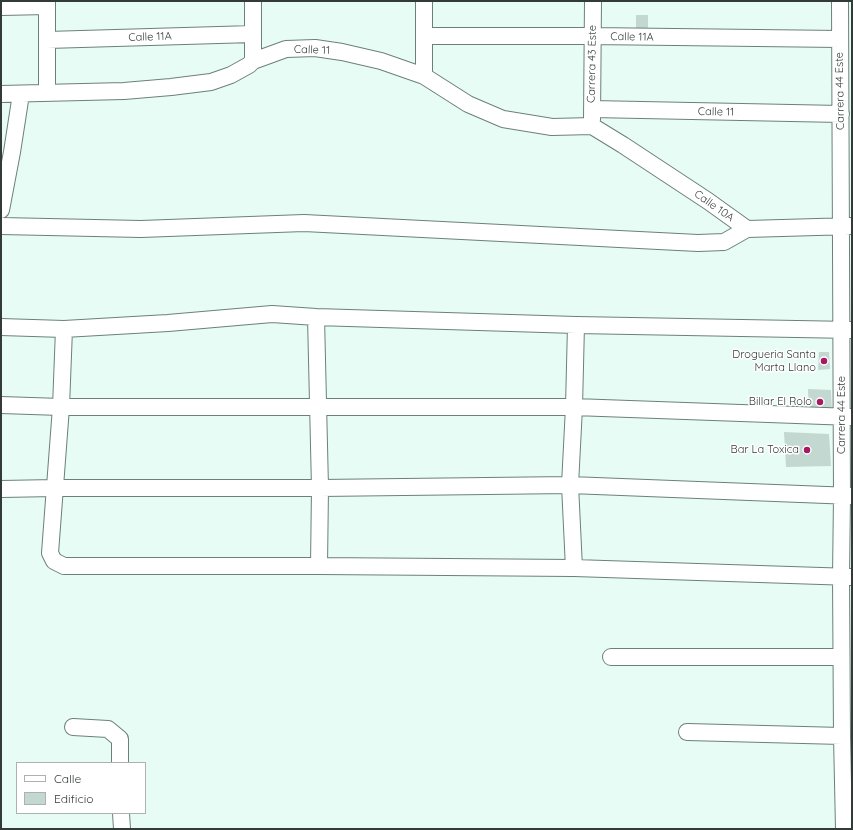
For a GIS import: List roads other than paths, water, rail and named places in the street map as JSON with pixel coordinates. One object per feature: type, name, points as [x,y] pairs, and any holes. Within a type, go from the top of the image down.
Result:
[{"type":"street","points":[[253,1],[253,61]]},
{"type":"street","points":[[424,1],[424,76]]},
{"type":"street","name":"Carrera 43 Este","points":[[592,126],[593,1]]},
{"type":"street","name":"Carrera 44 Este","points":[[840,1],[840,39],[846,61],[841,114],[846,140],[847,496],[845,663],[842,736],[847,753],[844,829]]},
{"type":"street","points":[[1,7],[47,4],[47,93]]},
{"type":"street","name":"Calle 11A","points":[[47,40],[253,34]]},
{"type":"street","name":"Calle 11A","points":[[424,36],[592,36],[840,39]]},
{"type":"street","name":"Calle 11","points":[[1,94],[124,91],[211,82],[231,75],[249,65],[253,61],[286,49],[315,48],[342,52],[381,61],[424,76],[468,104],[503,119],[552,127],[592,126]]},
{"type":"street","points":[[1,210],[21,94]]},
{"type":"street","name":"Calle 11","points":[[592,109],[841,114]]},
{"type":"street","name":"Calle 10A","points":[[592,126],[708,201],[747,229]]},
{"type":"street","points":[[1,226],[141,229],[304,223],[698,243],[724,242],[747,229],[846,226]]},
{"type":"street","points":[[1,327],[64,329],[168,323],[272,314],[316,317],[576,325],[846,330]]},
{"type":"street","points":[[316,317],[320,488],[319,566]]},
{"type":"street","points":[[574,568],[570,485],[576,325]]},
{"type":"street","points":[[64,329],[61,407],[50,553],[54,561],[64,566],[574,568],[846,577]]},
{"type":"street","points":[[1,405],[61,407],[574,407],[847,417]]},
{"type":"street","points":[[1,489],[320,488],[570,485],[847,496]]},
{"type":"street","points":[[611,657],[845,663]]},
{"type":"street","points":[[73,728],[108,729],[120,739],[120,762]]},
{"type":"street","points":[[687,732],[842,736]]},
{"type":"street","points":[[121,814],[122,829]]},
{"type":"place","name":"Drogueria Santa Marta Llano","points":[[824,361]]},
{"type":"place","name":"Billar El Rolo","points":[[820,402]]},
{"type":"place","name":"Bar La Toxica","points":[[807,450]]}]
